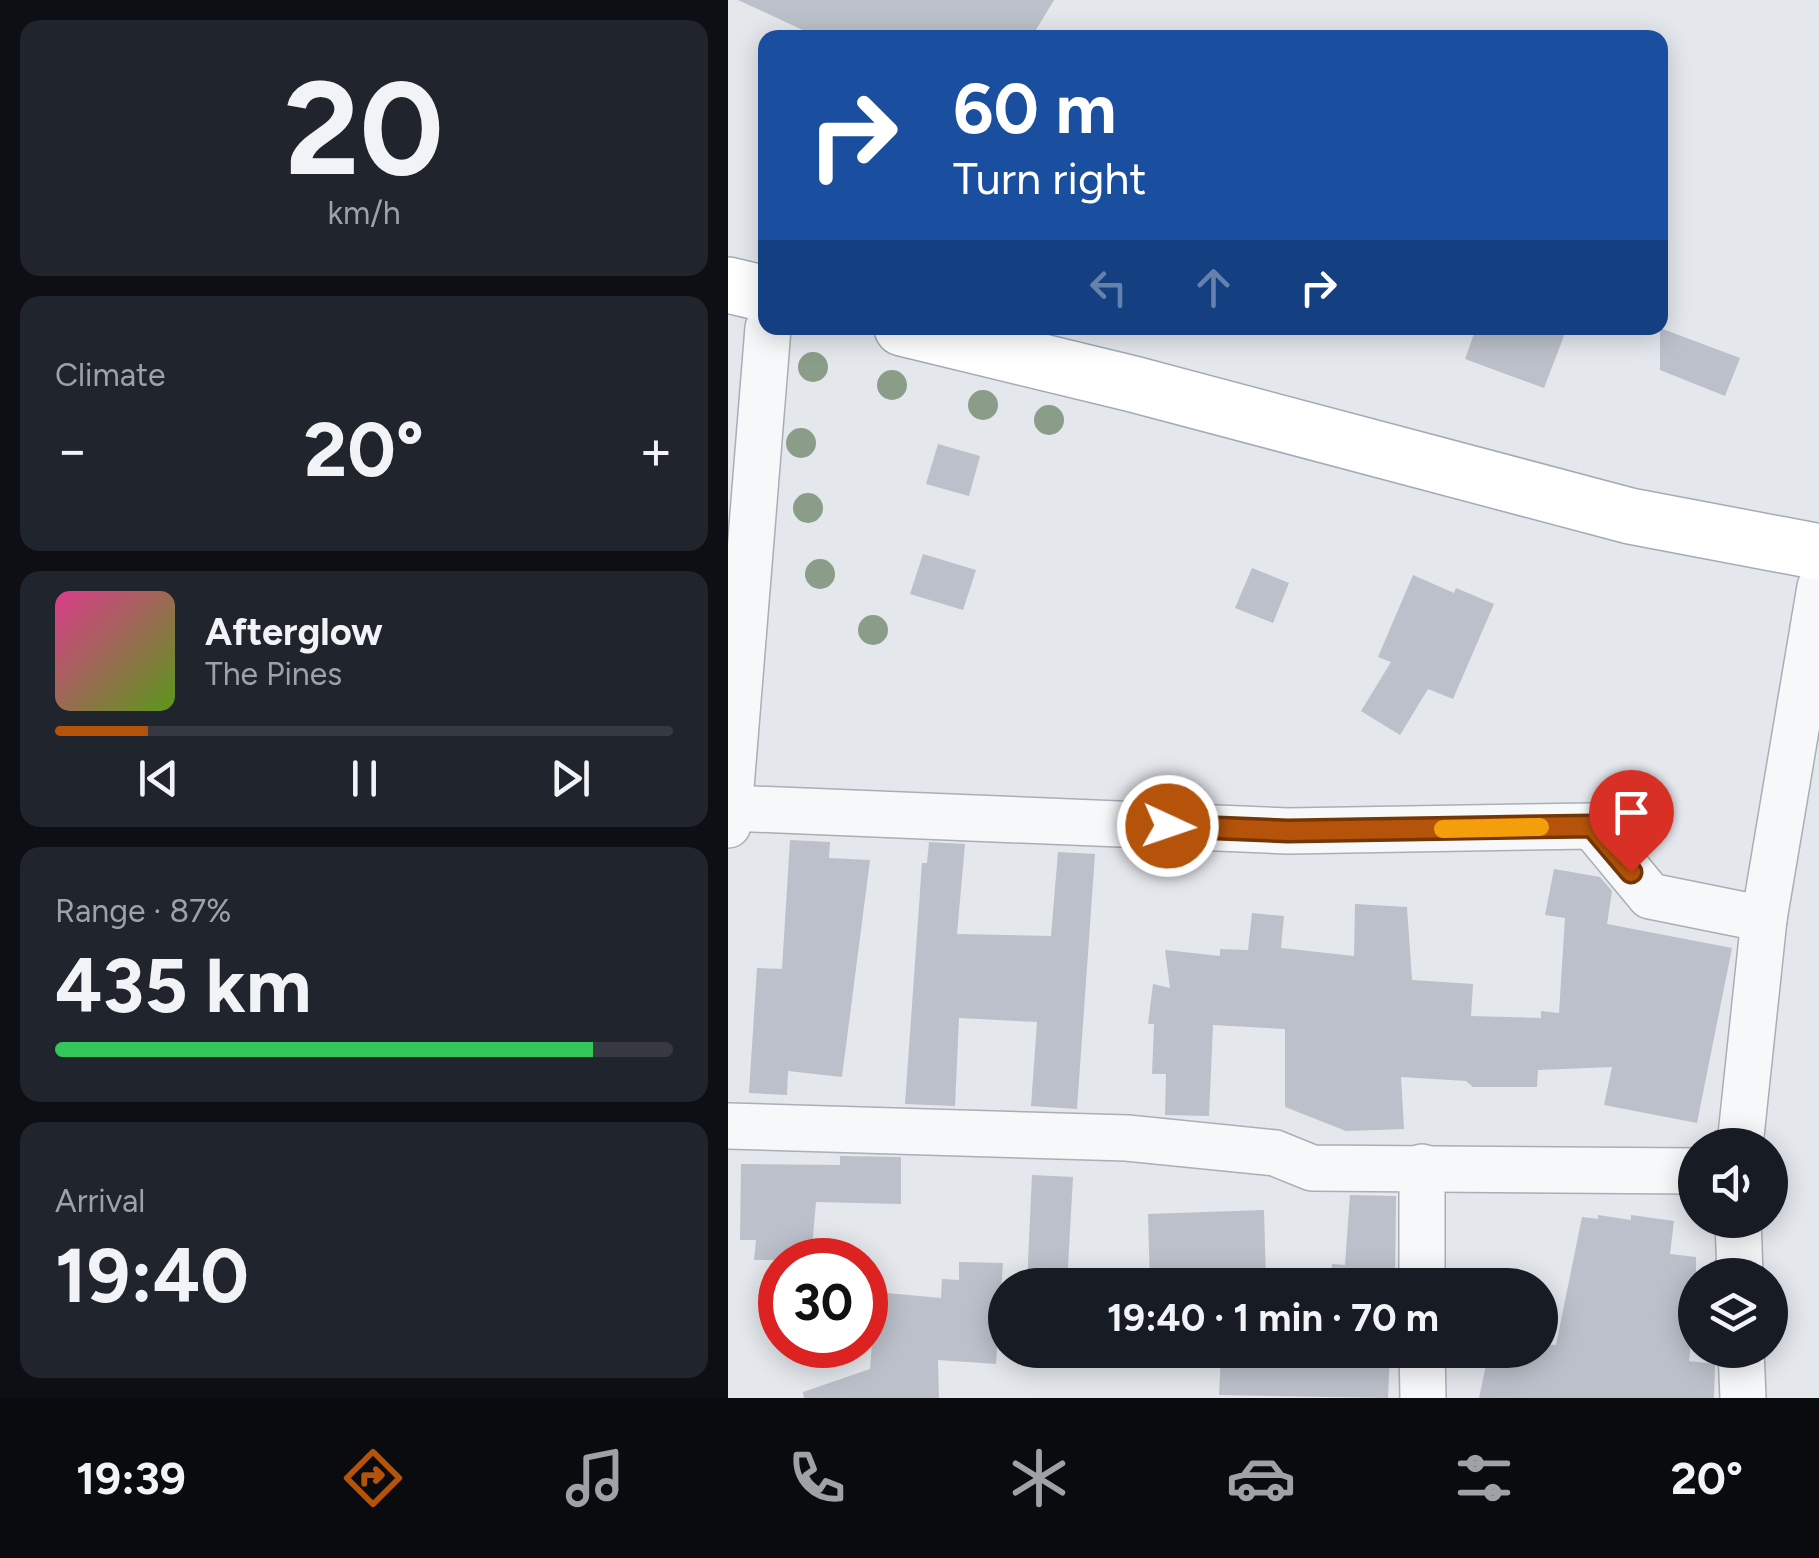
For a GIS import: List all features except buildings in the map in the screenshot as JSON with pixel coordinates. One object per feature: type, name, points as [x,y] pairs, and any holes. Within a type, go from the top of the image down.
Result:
[{"type":"main road","points":[[728,285],[758,292]]},
{"type":"main road","points":[[931,335],[1134,384],[1630,516],[1820,552]]},
{"type":"street","points":[[767,335],[729,817],[1288,831],[1592,826],[1650,896],[1764,919]]},
{"type":"street","points":[[1742,1128],[1764,919],[1820,586]]},
{"type":"street","points":[[728,1126],[1091,1136],[1275,1153],[1312,1168],[1678,1171]]},
{"type":"street","points":[[1422,1167],[1422,1268]]},
{"type":"street","points":[[1422,1368],[1423,1398]]},
{"type":"street","points":[[1742,1368],[1742,1398]]},
{"type":"slow traffic","points":[[1443,829],[1540,827]]},
{"type":"route","points":[[1168,826],[1288,831],[1592,826],[1631,872]]}]
